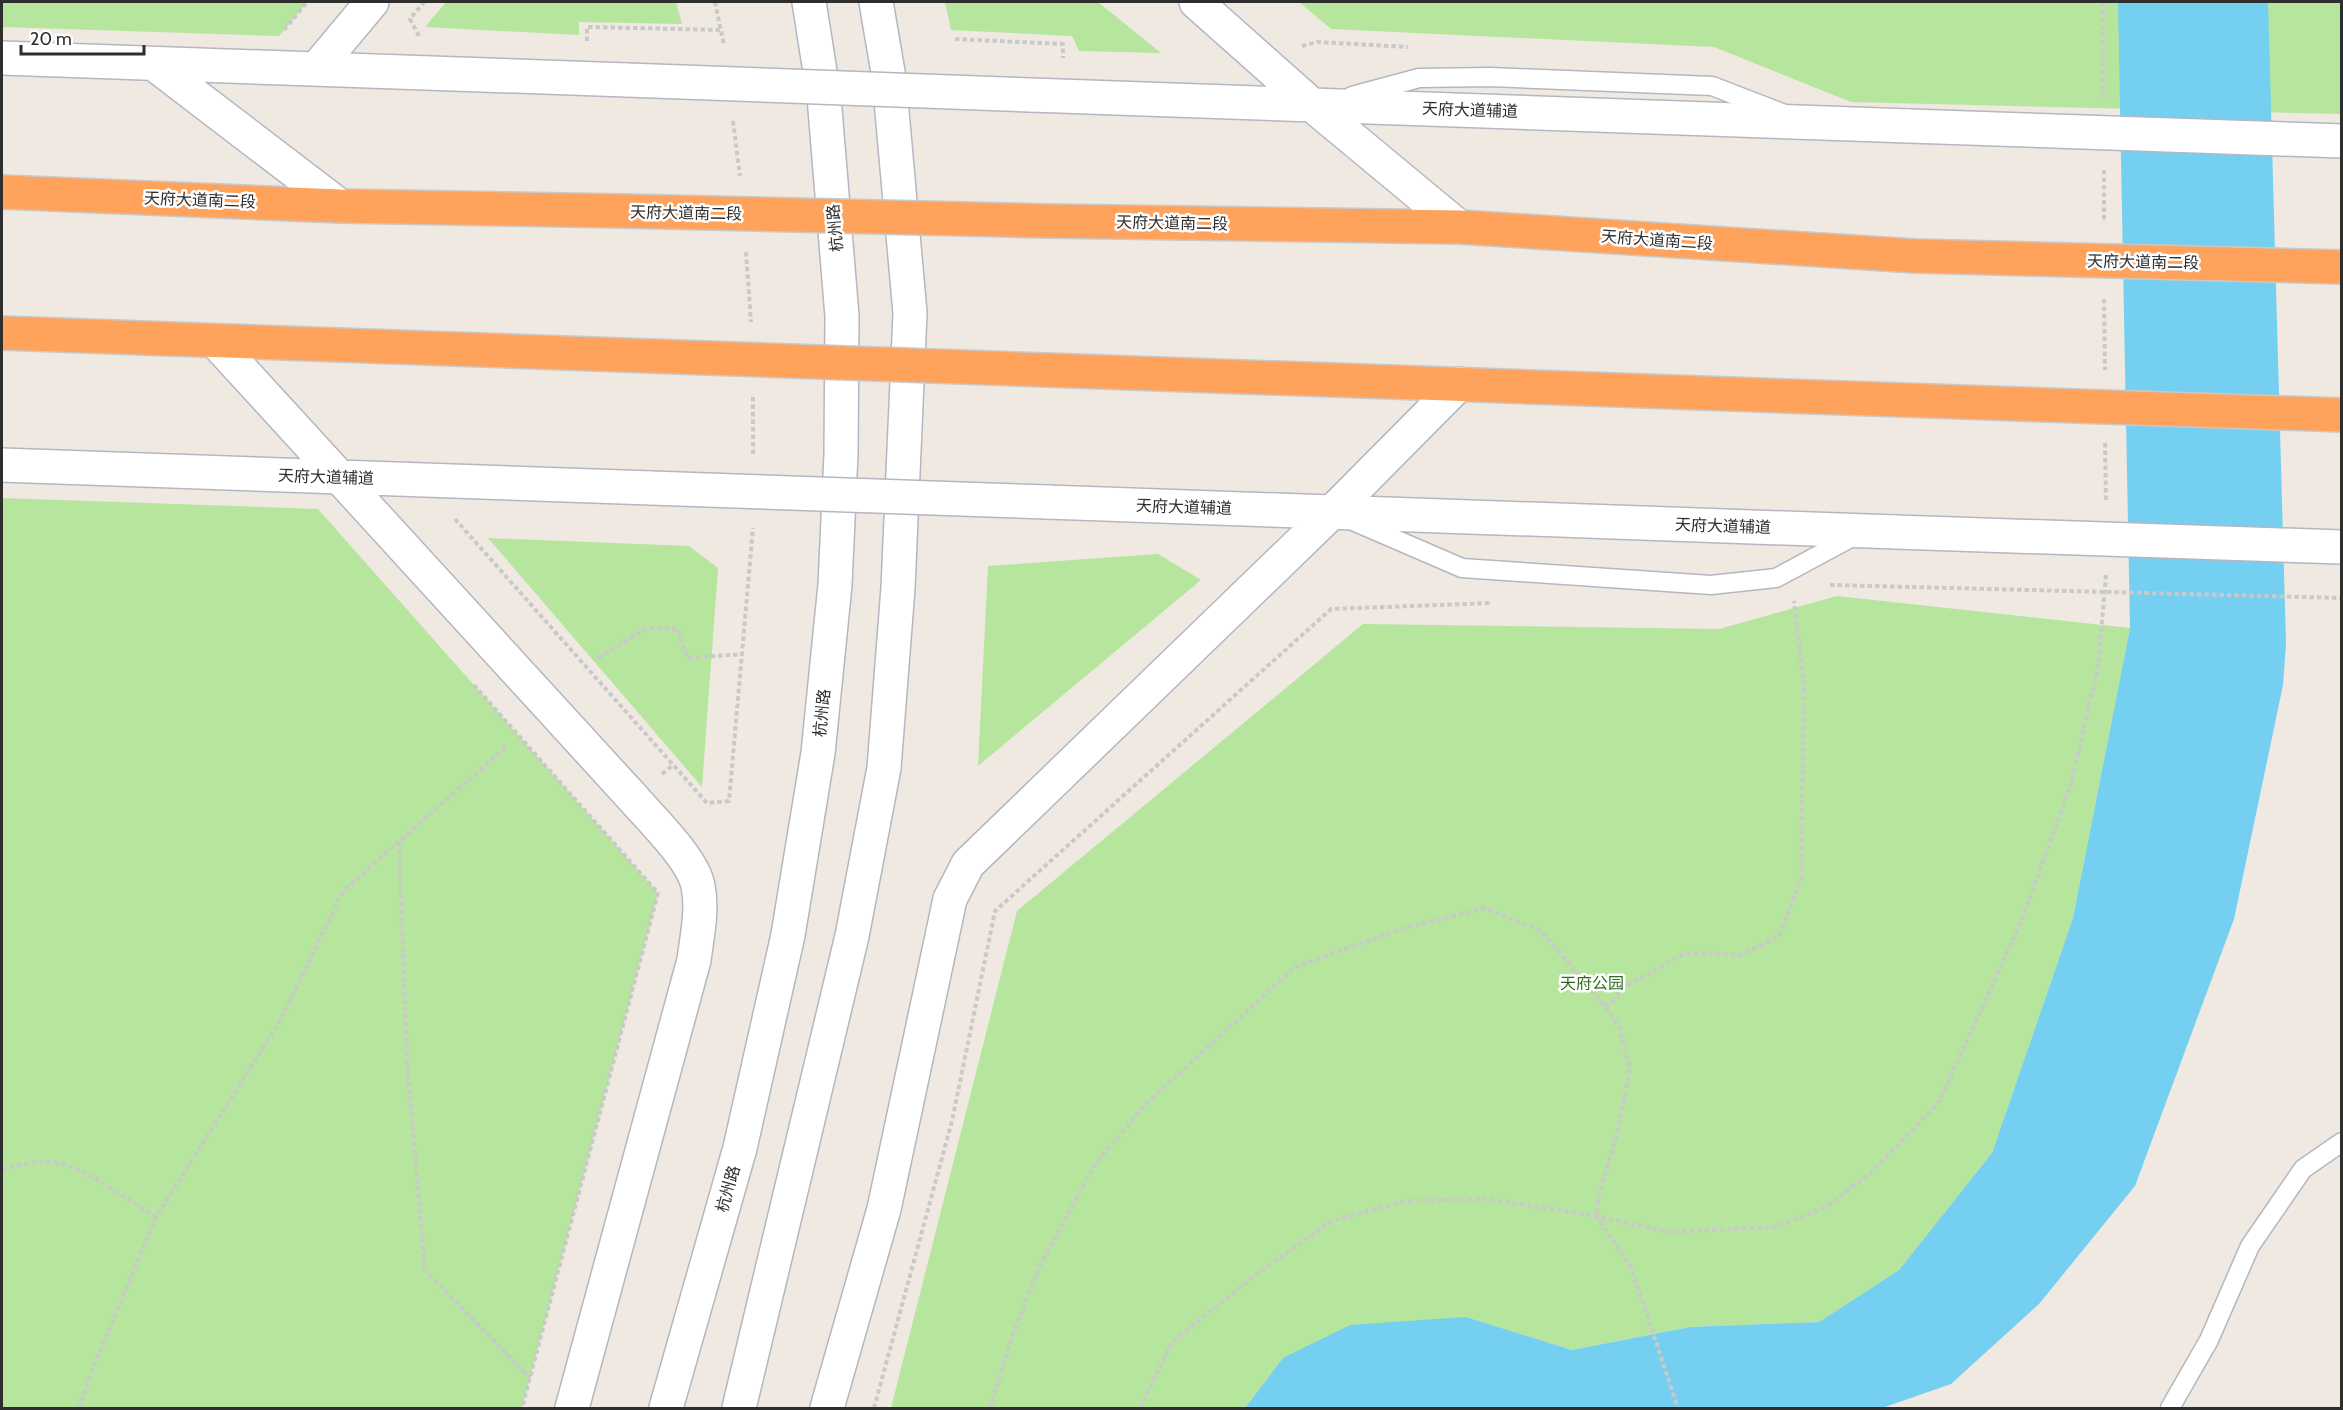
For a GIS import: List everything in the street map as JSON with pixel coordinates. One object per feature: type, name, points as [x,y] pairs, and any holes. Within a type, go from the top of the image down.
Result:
[{"type":"highway","name":"天府大道南二段","points":[[2,192],[340,206],[1459,227],[1915,256],[2342,267]]},
{"type":"highway","points":[[2,333],[2342,415]]},
{"type":"main road","points":[[2,58],[316,69],[372,2]]},
{"type":"main road","name":"杭州路","points":[[666,1408],[740,1148],[788,935],[818,753],[836,585],[841,454],[842,316],[824,97],[809,2]]},
{"type":"main road","points":[[739,1408],[852,936],[884,768],[898,588],[910,313],[889,78],[876,2]]},
{"type":"main road","points":[[1196,2],[1312,105],[1459,227]]},
{"type":"main road","points":[[154,64],[340,206]]},
{"type":"main road","name":"天府大道辅道","points":[[316,69],[2342,141]]},
{"type":"main road","points":[[215,341],[342,477],[654,822],[681,854],[698,885],[700,915],[694,960],[572,1408]]},
{"type":"main road","points":[[828,1408],[884,1209],[950,899],[968,864],[1332,512],[1459,384]]},
{"type":"main road","name":"天府大道辅道","points":[[2,465],[2342,547]]},
{"type":"lane","points":[[1332,512],[1462,568],[1711,585],[1776,578],[1863,531]]},
{"type":"lane","points":[[2170,1408],[2209,1340],[2250,1246],[2303,1168],[2342,1142]]},
{"type":"path","points":[[420,38],[410,19],[424,2]]},
{"type":"path","points":[[2103,2],[2103,109]]},
{"type":"path","points":[[587,27],[722,30]]},
{"type":"path","points":[[955,39],[1063,44]]},
{"type":"path","points":[[2104,168],[2104,227]]},
{"type":"path","points":[[2104,298],[2105,380]]},
{"type":"path","points":[[2105,439],[2106,510]]},
{"type":"path","points":[[1140,1408],[1172,1342],[1263,1269],[1332,1221],[1404,1201],[1487,1199],[1596,1216],[1668,1232],[1775,1227],[1826,1207],[1874,1170],[1940,1102],[2021,922],[2070,787],[2098,668],[2106,569]]},
{"type":"path","points":[[1606,1007],[1626,986],[1686,953],[1741,955],[1779,936],[1801,879],[1804,687],[1794,593],[1776,578]]},
{"type":"path","points":[[1827,585],[2342,598]]},
{"type":"path","points":[[874,1408],[952,1121],[995,911],[1330,609],[1497,603]]},
{"type":"path","points":[[598,658],[647,628],[678,629],[687,658],[743,654]]},
{"type":"path","points":[[466,676],[658,893],[522,1408]]},
{"type":"path","points":[[79,1408],[156,1217],[280,1021],[343,891],[506,747]]},
{"type":"path","points":[[399,841],[407,1063],[425,1270],[530,1378]]},
{"type":"path","points":[[990,1408],[1014,1331],[1040,1264],[1096,1163],[1146,1104],[1295,967],[1404,928],[1485,909],[1541,931],[1606,1007],[1619,1027],[1630,1070],[1617,1134],[1599,1194],[1596,1216],[1631,1267],[1678,1408]]},
{"type":"path","points":[[2,1169],[25,1164],[58,1163],[89,1176],[156,1217]]},
{"type":"green space","points":[[2,2],[307,2],[279,36],[2,27]]},
{"type":"green space","points":[[446,2],[676,2],[682,24],[579,22],[579,35],[425,27]]},
{"type":"green space","points":[[945,2],[1098,2],[1161,53],[1079,51],[1072,36],[951,30]]},
{"type":"green space","points":[[1299,2],[2341,2],[2341,114],[1851,102],[1714,47],[1331,29]]},
{"type":"green space","points":[[2,498],[318,509],[658,893],[522,1408],[2,1408]]},
{"type":"green space","points":[[488,538],[689,546],[718,568],[702,787]]},
{"type":"green space","points":[[1158,554],[1201,580],[978,766],[988,566]]},
{"type":"green space","name":"天府公园","points":[[1837,596],[2130,628],[2073,918],[1992,1153],[1899,1270],[1819,1322],[1690,1327],[1572,1350],[1466,1317],[1283,1358],[1245,1408],[891,1408],[1017,911],[1363,624],[1719,629]]},
{"type":"water","points":[[2118,2],[2268,2],[2286,644],[2283,685],[2234,919],[2135,1186],[2039,1304],[1951,1384],[1882,1408],[1245,1408],[1283,1358],[1350,1325],[1466,1317],[1572,1350],[1690,1327],[1819,1322],[1899,1270],[1992,1153],[2073,918],[2130,628]]}]
